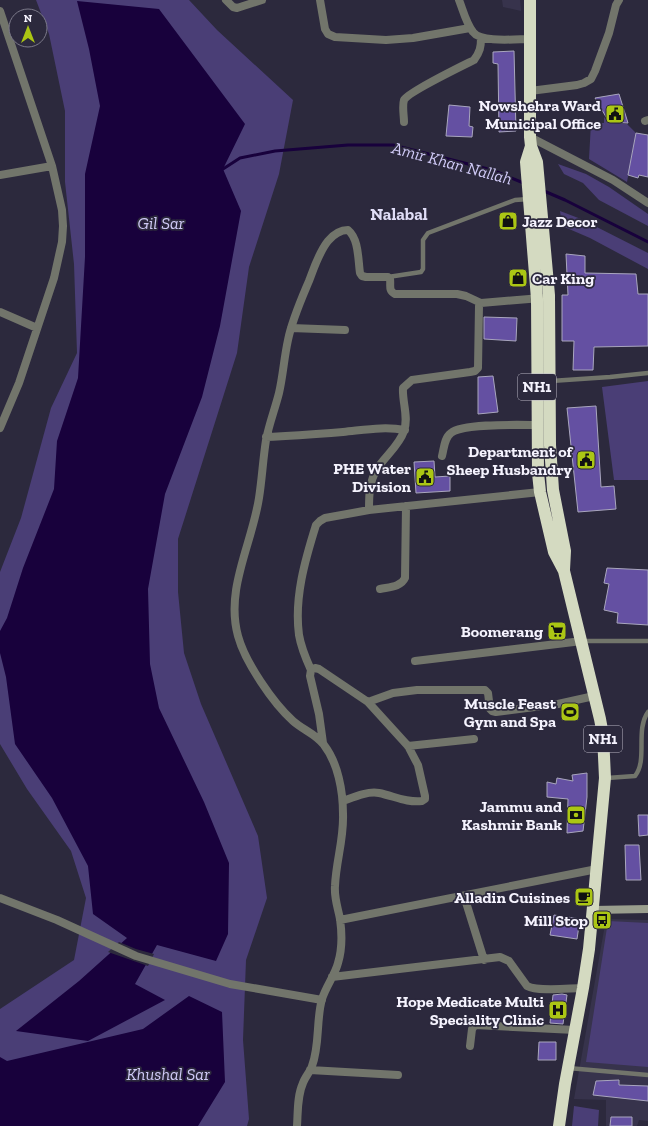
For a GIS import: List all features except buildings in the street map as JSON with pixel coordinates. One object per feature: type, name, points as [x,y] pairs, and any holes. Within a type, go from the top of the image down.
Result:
[{"type":"highway","name":"NH1","points":[[530,0],[531,162],[549,295],[543,381],[538,425],[538,473],[540,492],[554,552],[564,571],[582,641],[602,730],[605,778],[584,988],[568,1068],[559,1126]]},
{"type":"highway","name":"NH1","points":[[535,199],[537,299],[543,381],[553,490],[564,551],[564,571]]},
{"type":"main road","points":[[593,910],[648,909]]},
{"type":"street","points":[[226,0],[232,7],[237,8],[262,0]]},
{"type":"street","points":[[320,0],[325,29],[328,34],[335,37],[386,40],[413,38],[470,28]]},
{"type":"street","points":[[459,0],[470,28],[477,36],[481,38],[530,39]]},
{"type":"street","points":[[530,91],[577,85],[591,79],[602,54],[616,5],[619,0]]},
{"type":"street","points":[[0,11],[52,166],[62,210],[63,226],[62,242],[54,278],[19,383],[0,428]]},
{"type":"street","points":[[404,122],[403,105],[405,99],[414,92],[474,60],[481,47],[481,38]]},
{"type":"street","points":[[531,141],[613,180],[648,203]]},
{"type":"street","points":[[0,175],[52,166]]},
{"type":"street","points":[[297,1126],[301,1089],[314,1057],[322,1000],[338,965],[340,956],[340,920],[334,890],[344,829],[342,801],[336,770],[331,756],[322,743],[311,733],[298,726],[281,708],[248,662],[237,632],[235,616],[238,579],[254,524],[259,499],[266,437],[279,392],[285,352],[291,328],[322,250],[333,236],[342,230],[348,230],[352,233],[360,273],[362,276],[390,278],[390,290],[395,294],[457,294],[466,296],[481,303],[537,299],[549,295]]},
{"type":"street","points":[[369,510],[371,482],[377,468],[394,448],[405,430],[406,419],[403,388],[412,380],[470,372],[475,371],[478,368],[479,306],[481,303]]},
{"type":"street","points":[[0,312],[37,328]]},
{"type":"street","points":[[291,328],[345,330]]},
{"type":"street","points":[[442,456],[446,440],[450,433],[459,429],[491,426],[538,425]]},
{"type":"street","points":[[266,437],[298,436],[394,428],[405,430]]},
{"type":"street","points":[[322,743],[320,714],[311,682],[311,670],[299,637],[298,620],[305,561],[316,525],[325,518],[369,510],[540,492]]},
{"type":"street","points":[[380,589],[400,585],[404,582],[406,506]]},
{"type":"street","points":[[415,661],[582,641]]},
{"type":"street","points":[[311,670],[315,668],[319,669],[368,702],[408,746],[418,764],[424,787],[425,799],[418,802],[400,800],[379,793],[365,794],[342,801]]},
{"type":"street","points":[[368,702],[393,693],[417,690],[485,690],[488,693],[490,709],[496,712],[558,704],[594,696]]},
{"type":"street","points":[[408,746],[474,739]]},
{"type":"street","points":[[340,920],[597,869]]},
{"type":"street","points":[[464,896],[484,960]]},
{"type":"street","points":[[0,898],[57,920],[136,956],[230,984],[322,1000]]},
{"type":"street","points":[[332,977],[500,957],[509,962],[530,988],[584,988]]},
{"type":"street","points":[[470,1046],[472,1029],[475,1025],[575,1030]]},
{"type":"street","points":[[310,1070],[398,1075]]},
{"type":"lane","points":[[388,277],[421,272],[423,269],[423,240],[428,233],[515,200],[535,199]]},
{"type":"lane","points":[[543,381],[648,373]]},
{"type":"lane","points":[[582,641],[648,641]]},
{"type":"lane","points":[[605,778],[635,776],[639,772],[642,762],[643,724],[648,712]]},
{"type":"lane","points":[[568,1068],[648,1075]]},
{"type":"shaded area","name":"Gil Sar","points":[[36,0],[189,0],[217,30],[293,100],[279,174],[249,267],[237,353],[178,539],[178,592],[184,653],[201,704],[258,836],[267,898],[246,960],[243,1040],[249,1119],[247,1126],[0,1126],[0,1009],[74,960],[86,898],[71,851],[27,789],[0,744],[0,572],[21,518],[51,408],[77,353],[74,264],[65,182],[65,111],[48,31],[48,8],[39,8]]},
{"type":"shaded area","points":[[502,0],[520,0],[521,11],[503,7]]},
{"type":"shaded area","points":[[604,117],[609,123],[627,124],[636,133],[627,182],[589,159],[591,123],[604,123]]},
{"type":"shaded area","points":[[558,164],[586,174],[609,187],[648,214],[648,226],[599,200],[583,183],[564,174]]},
{"type":"shaded area","points":[[560,211],[581,219],[648,253],[648,269],[590,238],[562,226]]},
{"type":"shaded area","points":[[648,381],[648,480],[614,480],[602,387]]},
{"type":"shaded area","points":[[606,919],[648,920],[648,1121],[639,1120],[637,1126],[606,1126],[606,1100],[574,1099]]},
{"type":"shaded area","points":[[608,921],[648,923],[648,1067],[586,1062]]},
{"type":"shaded area","points":[[574,1106],[599,1110],[598,1126],[572,1126]]},
{"type":"water","name":"Gil Sar","points":[[77,1],[159,9],[245,124],[223,169],[241,211],[220,326],[202,397],[165,494],[148,589],[150,664],[159,708],[204,802],[229,863],[228,934],[216,961],[157,945],[135,984],[165,1000],[88,1041],[16,1031],[79,981],[127,938],[93,914],[88,866],[52,798],[15,744],[6,677],[0,653],[0,631],[7,618],[23,568],[54,489],[57,441],[78,378],[85,257],[85,174],[100,106],[89,49]]},
{"type":"water","name":"Khushal Sar","points":[[189,996],[222,1012],[225,1082],[198,1126],[0,1126],[0,1057],[7,1061],[143,1029]]},
{"type":"pier","points":[[119,942],[154,954],[148,966],[108,952]]},
{"type":"waterway","name":"Amir Khan Nallah","points":[[223,169],[240,158],[275,151],[348,145],[393,145],[492,170],[526,184]]},
{"type":"waterway","name":"Amir Khan Nallah","points":[[544,191],[648,242]]},
{"type":"place","name":"Nowshehra Ward Municipal Office","points":[[615,114]]},
{"type":"place","name":"Jazz Decor","points":[[508,221]]},
{"type":"place","name":"Car King","points":[[518,278]]},
{"type":"place","name":"Department of Sheep Husbandry","points":[[586,460]]},
{"type":"place","name":"PHE Water Division","points":[[425,477]]},
{"type":"place","name":"Boomerang","points":[[557,631]]},
{"type":"place","name":"Muscle Feast Gym and Spa","points":[[570,712]]},
{"type":"place","name":"Jammu and Kashmir Bank","points":[[576,815]]},
{"type":"place","name":"Alladin Cuisines","points":[[584,897]]},
{"type":"place","name":"Mill Stop","points":[[602,920]]},
{"type":"place","name":"Hope Medicate Multi Speciality Clinic","points":[[558,1010]]},
{"type":"district","name":"Nalabal","points":[[399,214]]}]
